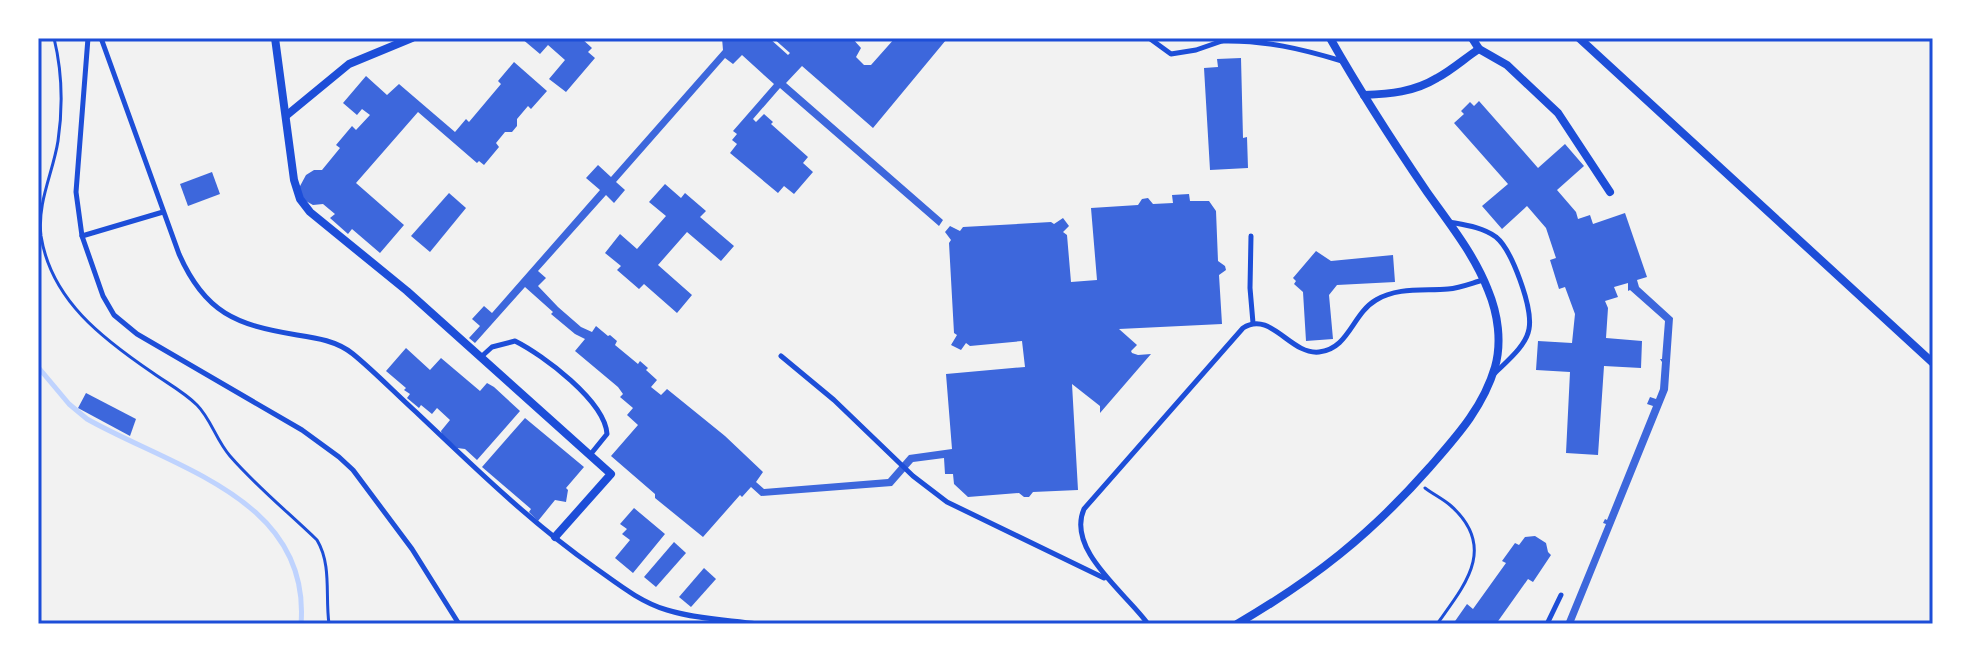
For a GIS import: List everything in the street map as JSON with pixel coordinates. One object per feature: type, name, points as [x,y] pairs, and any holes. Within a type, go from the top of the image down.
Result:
[{"type":"street","points":[[275,38],[294,180],[300,199],[310,212],[407,291],[611,474],[555,537]]},
{"type":"street","points":[[287,115],[349,64],[412,38]]},
{"type":"street","points":[[1237,624],[1321,571],[1371,529],[1416,482],[1471,418],[1492,377],[1499,337],[1493,306],[1483,280],[1330,38]]},
{"type":"street","points":[[1472,38],[1479,49],[1507,65],[1558,113],[1610,192]]},
{"type":"street","points":[[1579,38],[1933,363]]},
{"type":"street","points":[[1364,95],[1399,93],[1419,87],[1439,78],[1479,49]]},
{"type":"lane","points":[[88,38],[76,192],[82,236],[103,296],[114,315],[137,334],[302,430],[339,457],[353,470],[405,538],[459,624]]},
{"type":"lane","points":[[101,38],[163,212],[190,277],[204,298],[220,312],[275,331],[330,341],[354,354],[465,459],[555,537],[615,583],[651,604],[690,616],[757,624]]},
{"type":"lane","points":[[1149,38],[1171,54],[1196,50],[1224,39],[1255,40],[1343,61]]},
{"type":"lane","points":[[82,236],[163,212]]},
{"type":"lane","points":[[1448,221],[1484,230],[1499,239],[1522,289],[1529,330],[1521,346],[1492,377]]},
{"type":"lane","points":[[1251,236],[1253,323]]},
{"type":"lane","points":[[1106,579],[1079,529],[1084,509],[1243,328],[1253,323],[1269,327],[1299,348],[1319,353],[1338,345],[1358,316],[1380,298],[1407,291],[1451,289],[1483,280]]},
{"type":"lane","points":[[481,357],[492,347],[515,341],[537,352],[597,407],[606,423],[607,434],[590,455]]},
{"type":"lane","points":[[781,356],[846,411],[913,476],[947,502],[1106,579],[1129,600],[1148,624]]},
{"type":"lane","points":[[1547,624],[1561,595]]},
{"type":"path","points":[[1416,482],[1449,504],[1466,522],[1474,540],[1469,579],[1437,624]]},
{"type":"building","points":[[521,38],[581,38],[592,48],[588,52],[595,58],[566,92],[549,79],[565,60],[548,45],[540,54]]},
{"type":"building","points":[[722,38],[769,38],[788,55],[790,53],[773,38],[852,38],[861,48],[856,57],[864,65],[871,65],[895,38],[946,40],[873,128],[802,66],[786,83],[943,220],[939,226],[780,88],[753,119],[756,122],[764,114],[808,157],[803,163],[813,172],[794,194],[784,186],[778,193],[730,153],[737,144],[732,140],[737,134],[733,131],[774,84],[742,55],[733,64],[725,58],[616,182],[625,190],[614,203],[606,195],[538,271],[546,278],[538,286],[558,307],[581,327],[592,332],[596,326],[610,335],[617,341],[615,345],[638,364],[640,361],[648,368],[646,370],[657,380],[651,387],[661,395],[667,389],[725,436],[763,472],[756,482],[764,489],[888,479],[909,455],[952,449],[946,374],[1025,367],[1022,341],[970,346],[966,343],[961,350],[951,345],[957,335],[954,333],[951,240],[945,232],[950,226],[960,231],[963,227],[1054,224],[1063,218],[1069,226],[1063,232],[1067,235],[1071,282],[1097,280],[1091,208],[1138,205],[1142,199],[1148,198],[1153,204],[1173,203],[1172,195],[1189,194],[1190,201],[1209,201],[1216,211],[1218,261],[1226,270],[1219,275],[1222,324],[1119,329],[1137,345],[1132,353],[1151,354],[1100,413],[1100,406],[1072,384],[1078,490],[1033,492],[1029,497],[1019,493],[968,497],[954,484],[953,474],[945,474],[944,458],[913,462],[892,486],[761,496],[751,487],[703,537],[655,498],[655,494],[611,456],[638,425],[627,415],[633,408],[620,397],[623,394],[618,387],[575,351],[585,339],[551,314],[553,312],[525,287],[475,343],[469,338],[480,326],[472,319],[484,306],[492,313],[600,190],[586,178],[598,165],[611,177],[723,50]]},
{"type":"building","points":[[1241,58],[1243,138],[1247,137],[1248,168],[1210,170],[1204,68],[1218,67],[1217,59]]},
{"type":"building","points":[[514,62],[547,91],[531,109],[528,106],[517,119],[517,126],[512,132],[505,132],[496,143],[499,147],[484,165],[479,161],[477,163],[418,112],[356,183],[404,225],[380,253],[352,229],[348,234],[330,218],[335,214],[323,204],[313,205],[304,200],[299,188],[306,175],[322,170],[340,148],[336,145],[352,126],[356,130],[370,115],[362,109],[357,115],[343,103],[366,76],[387,95],[399,84],[455,132],[466,119],[469,122],[501,84],[498,81]]},
{"type":"building","points":[[1479,101],[1538,168],[1565,144],[1584,166],[1557,190],[1576,212],[1578,219],[1590,215],[1593,224],[1625,213],[1647,277],[1637,280],[1639,287],[1673,318],[1668,390],[1573,624],[1565,624],[1606,524],[1603,523],[1607,520],[1653,406],[1647,404],[1650,397],[1656,399],[1660,389],[1665,321],[1628,291],[1628,283],[1614,287],[1618,297],[1605,301],[1608,308],[1606,338],[1642,341],[1641,368],[1604,366],[1598,455],[1566,453],[1570,372],[1536,370],[1538,341],[1572,343],[1575,314],[1565,287],[1559,289],[1550,260],[1556,258],[1546,228],[1527,206],[1502,229],[1482,206],[1508,184],[1454,123],[1464,114],[1461,111],[1470,102],[1474,106]]},
{"type":"building","points":[[212,172],[220,194],[188,206],[180,184]]},
{"type":"building","points":[[665,184],[681,198],[685,193],[706,211],[700,217],[734,246],[721,261],[687,232],[658,265],[692,295],[677,313],[644,284],[639,289],[617,270],[621,266],[605,253],[620,234],[637,249],[666,216],[649,202]]},
{"type":"building","points":[[449,193],[466,208],[430,252],[411,236]]},
{"type":"building","points":[[1316,251],[1331,261],[1393,255],[1395,282],[1337,285],[1329,295],[1333,339],[1306,341],[1303,292],[1294,284],[1296,281],[1293,278]]},
{"type":"building","points":[[406,348],[430,370],[441,358],[480,391],[487,383],[520,411],[477,460],[442,435],[441,431],[450,420],[437,408],[432,414],[421,405],[419,408],[407,398],[410,394],[404,390],[406,388],[386,371]]},
{"type":"building","points":[[86,393],[136,419],[130,436],[78,408]]},
{"type":"building","points":[[525,418],[584,467],[566,488],[566,502],[555,500],[538,521],[529,512],[531,509],[482,467]]},
{"type":"building","points":[[634,508],[665,534],[633,573],[615,558],[630,540],[622,534],[627,529],[620,524]]},
{"type":"building","points":[[1535,536],[1546,543],[1551,555],[1533,582],[1528,579],[1496,624],[1453,624],[1467,604],[1473,609],[1506,563],[1502,561],[1515,543],[1519,545],[1525,537]]},
{"type":"building","points":[[674,542],[686,553],[656,587],[644,577]]},
{"type":"building","points":[[704,568],[716,579],[691,607],[679,597]]},
{"type":"waterway","points":[[38,367],[69,404],[87,419],[196,472],[261,517],[284,546],[298,581],[301,624]]}]
